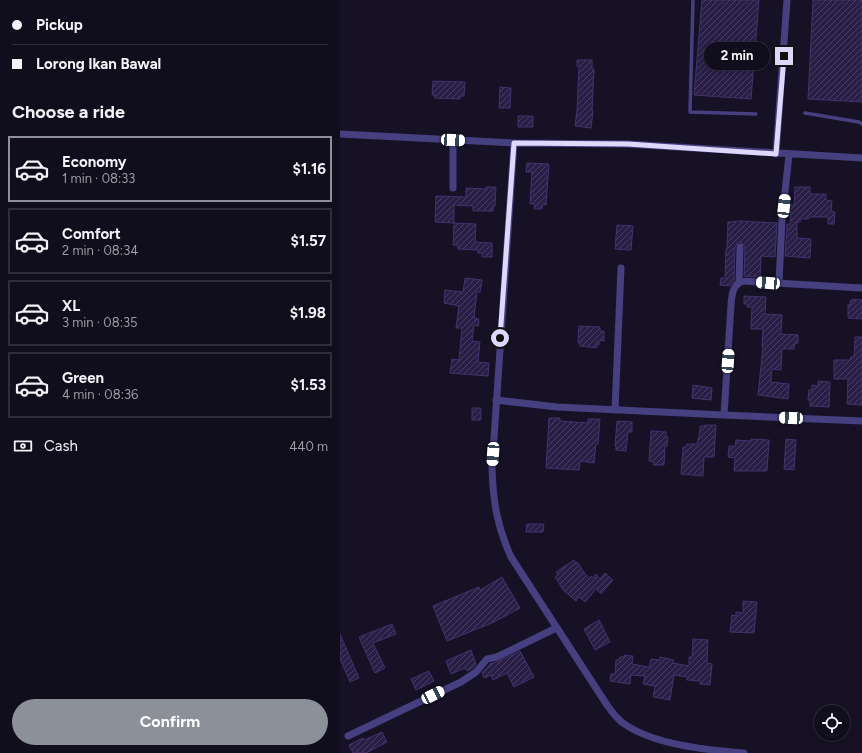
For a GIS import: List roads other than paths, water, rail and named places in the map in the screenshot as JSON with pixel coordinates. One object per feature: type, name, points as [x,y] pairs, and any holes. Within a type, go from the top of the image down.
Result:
[{"type":"street","points":[[776,154],[787,0]]},
{"type":"street","points":[[340,134],[514,143],[628,144],[789,155],[862,158]]},
{"type":"street","points":[[453,140],[453,188]]},
{"type":"street","points":[[514,143],[492,468],[493,495],[499,529],[511,557],[556,628],[607,705],[622,722],[640,734],[681,745],[744,753]]},
{"type":"street","points":[[779,283],[782,219],[789,155]]},
{"type":"street","points":[[739,282],[740,247]]},
{"type":"street","points":[[615,410],[621,268]]},
{"type":"street","points":[[724,415],[732,294],[735,285],[742,281],[862,288]]},
{"type":"street","points":[[496,400],[557,407],[862,421]]},
{"type":"street","points":[[348,736],[461,682],[476,672],[487,659],[497,657],[556,628]]},
{"type":"lane","points":[[693,0],[690,112],[756,114]]},
{"type":"lane","points":[[805,113],[859,122],[862,124]]}]
